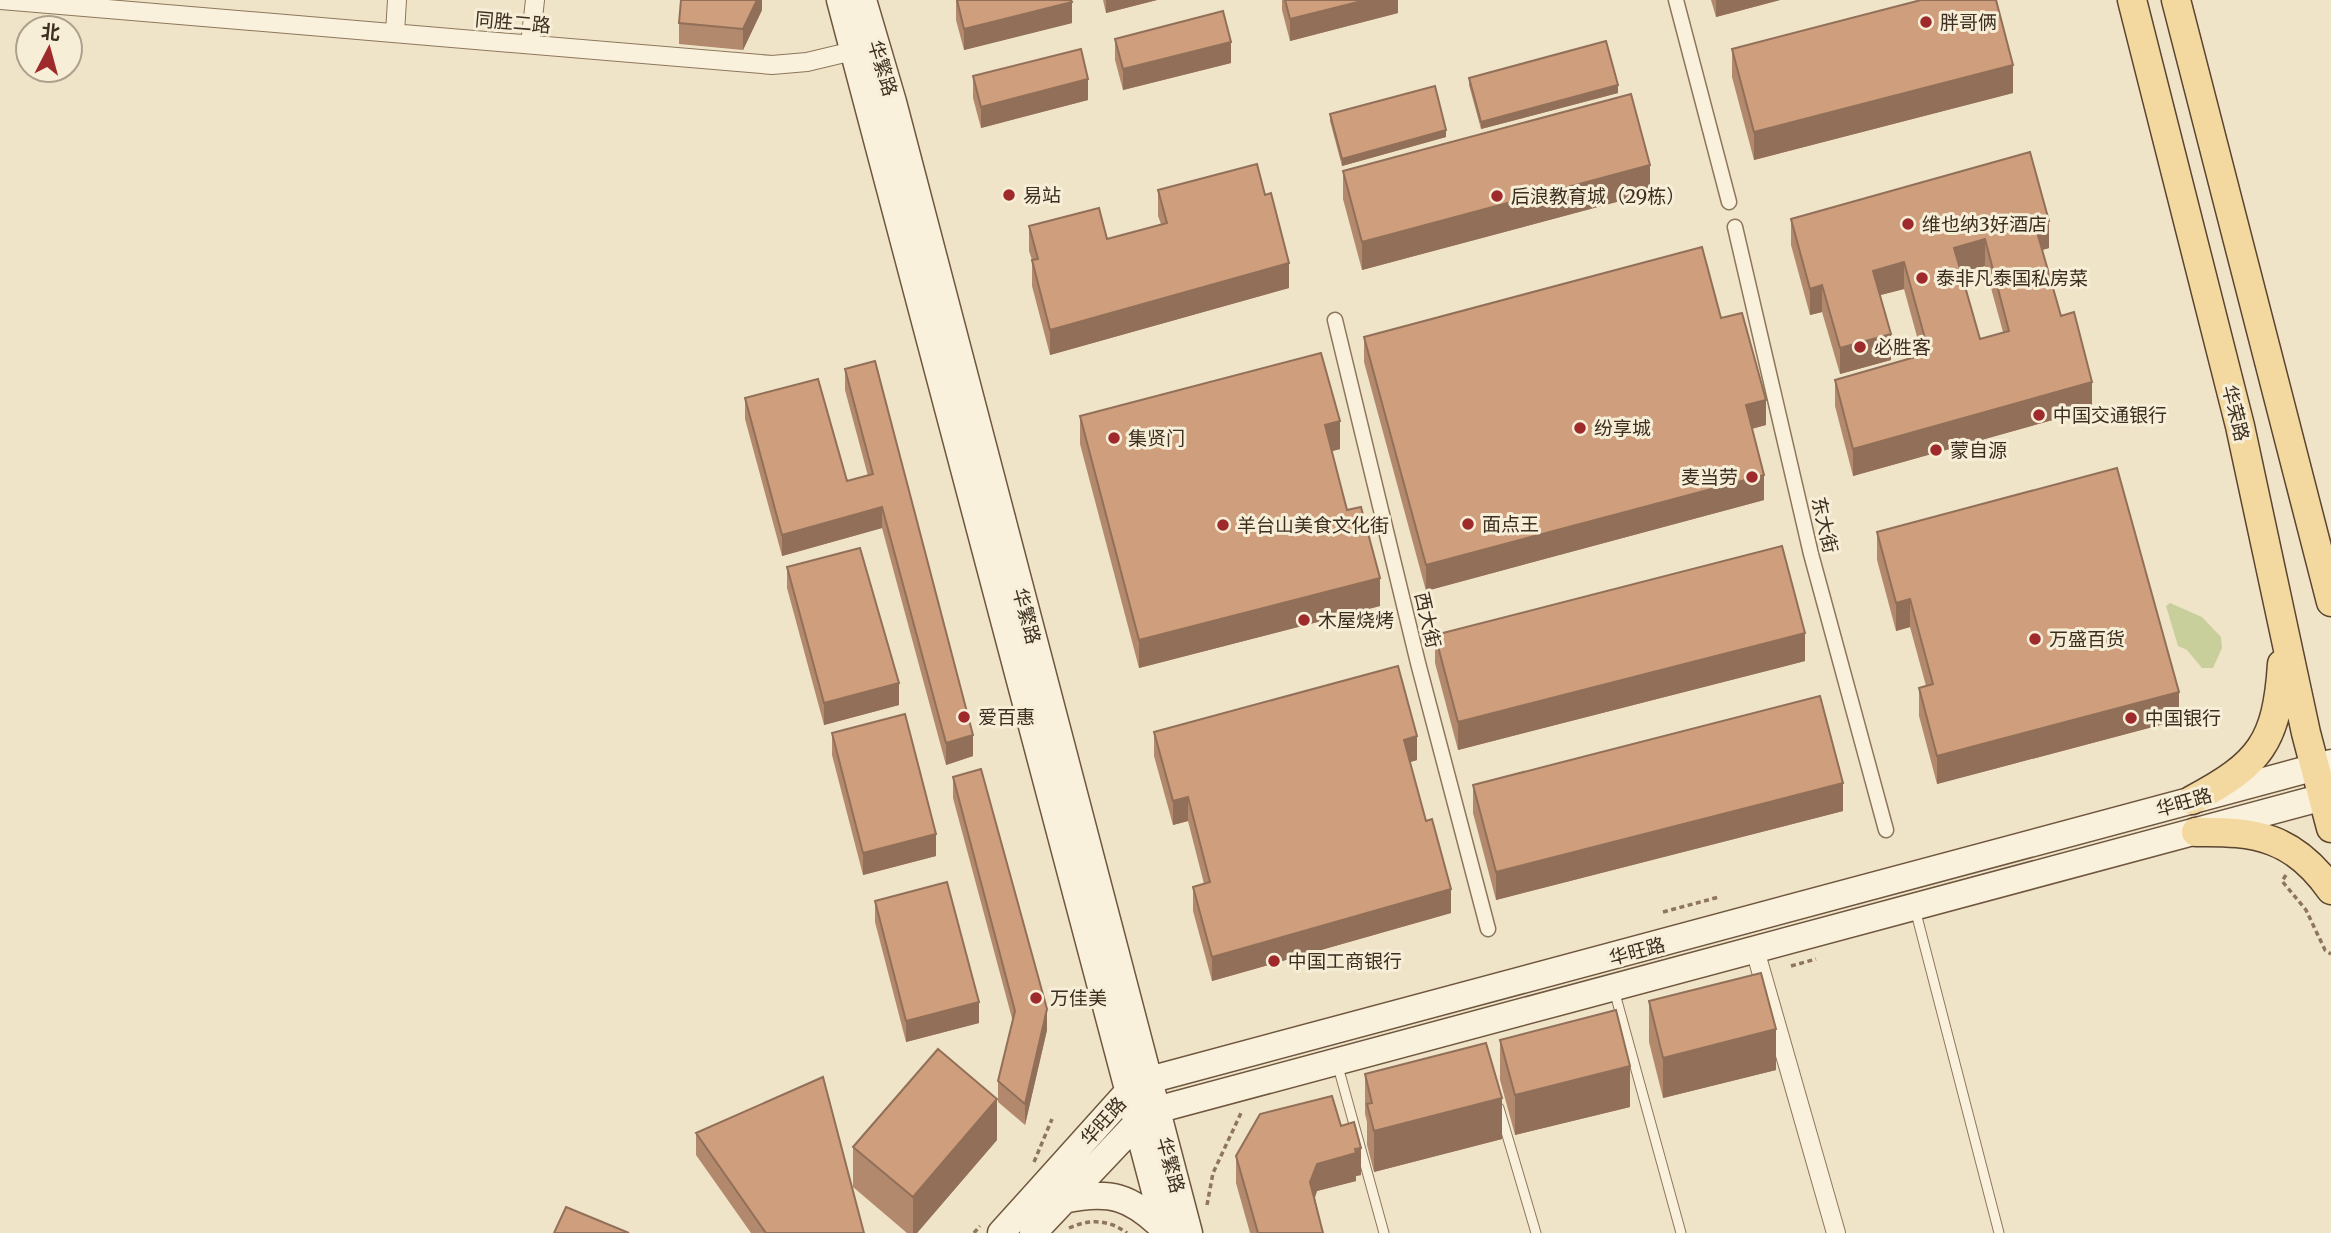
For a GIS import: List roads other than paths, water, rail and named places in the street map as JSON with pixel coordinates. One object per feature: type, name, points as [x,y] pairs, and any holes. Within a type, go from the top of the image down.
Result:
[{"type":"main road","name":"华繁路","points":[[840,0],[1138,1086]]},
{"type":"main road","name":"华繁路","points":[[863,0],[897,114],[1173,1232]]},
{"type":"main road","name":"华荣路","points":[[2132,0],[2240,426],[2284,634],[2323,765],[2331,828]]},
{"type":"main road","points":[[2176,0],[2331,602]]},
{"type":"main road","points":[[2192,800],[2227,782],[2259,752],[2278,707],[2284,634]]},
{"type":"main road","name":"华旺路","points":[[1001,1233],[1138,1086],[2323,765]]},
{"type":"main road","name":"华旺路","points":[[1033,1233],[1146,1117],[1337,1062],[1478,1030],[1613,988],[2327,797]]},
{"type":"main road","points":[[2196,832],[2238,832],[2274,839],[2301,859],[2331,890]]},
{"type":"main road","points":[[1063,1200],[1096,1194],[1117,1197],[1140,1207],[1173,1232]]},
{"type":"street","name":"同胜二路","points":[[1,0],[160,7],[395,33],[772,65],[853,51]]},
{"type":"street","points":[[395,33],[397,0]]},
{"type":"street","points":[[530,44],[534,0]]},
{"type":"street","points":[[1676,0],[1729,202]]},
{"type":"street","name":"东大街","points":[[1735,227],[1811,554],[1886,830]]},
{"type":"street","name":"西大街","points":[[1335,320],[1418,663],[1488,929]]},
{"type":"street","points":[[1755,950],[1836,1233]]},
{"type":"lane","points":[[1914,908],[1999,1233]]},
{"type":"lane","points":[[1613,988],[1682,1233]]},
{"type":"lane","points":[[1337,1062],[1384,1233]]},
{"type":"lane","points":[[1495,1092],[1535,1233]]},
{"type":"place","name":"胖哥俩","points":[[1926,22]]},
{"type":"place","name":"易站","points":[[1009,195]]},
{"type":"place","name":"后浪教育城（29栋）","points":[[1497,196]]},
{"type":"place","name":"维也纳3好酒店","points":[[1908,224]]},
{"type":"place","name":"泰非凡泰国私房菜","points":[[1922,278]]},
{"type":"place","name":"必胜客","points":[[1860,347]]},
{"type":"place","name":"中国交通银行","points":[[2039,415]]},
{"type":"place","name":"纷享城","points":[[1580,428]]},
{"type":"place","name":"集贤门","points":[[1114,438]]},
{"type":"place","name":"蒙自源","points":[[1936,450]]},
{"type":"place","name":"麦当劳","points":[[1752,477]]},
{"type":"place","name":"面点王","points":[[1468,524]]},
{"type":"place","name":"羊台山美食文化街","points":[[1223,525]]},
{"type":"place","name":"木屋烧烤","points":[[1304,620]]},
{"type":"place","name":"万盛百货","points":[[2035,639]]},
{"type":"place","name":"爱百惠","points":[[964,717]]},
{"type":"place","name":"中国银行","points":[[2131,718]]},
{"type":"place","name":"中国工商银行","points":[[1274,961]]},
{"type":"place","name":"万佳美","points":[[1036,998]]}]
